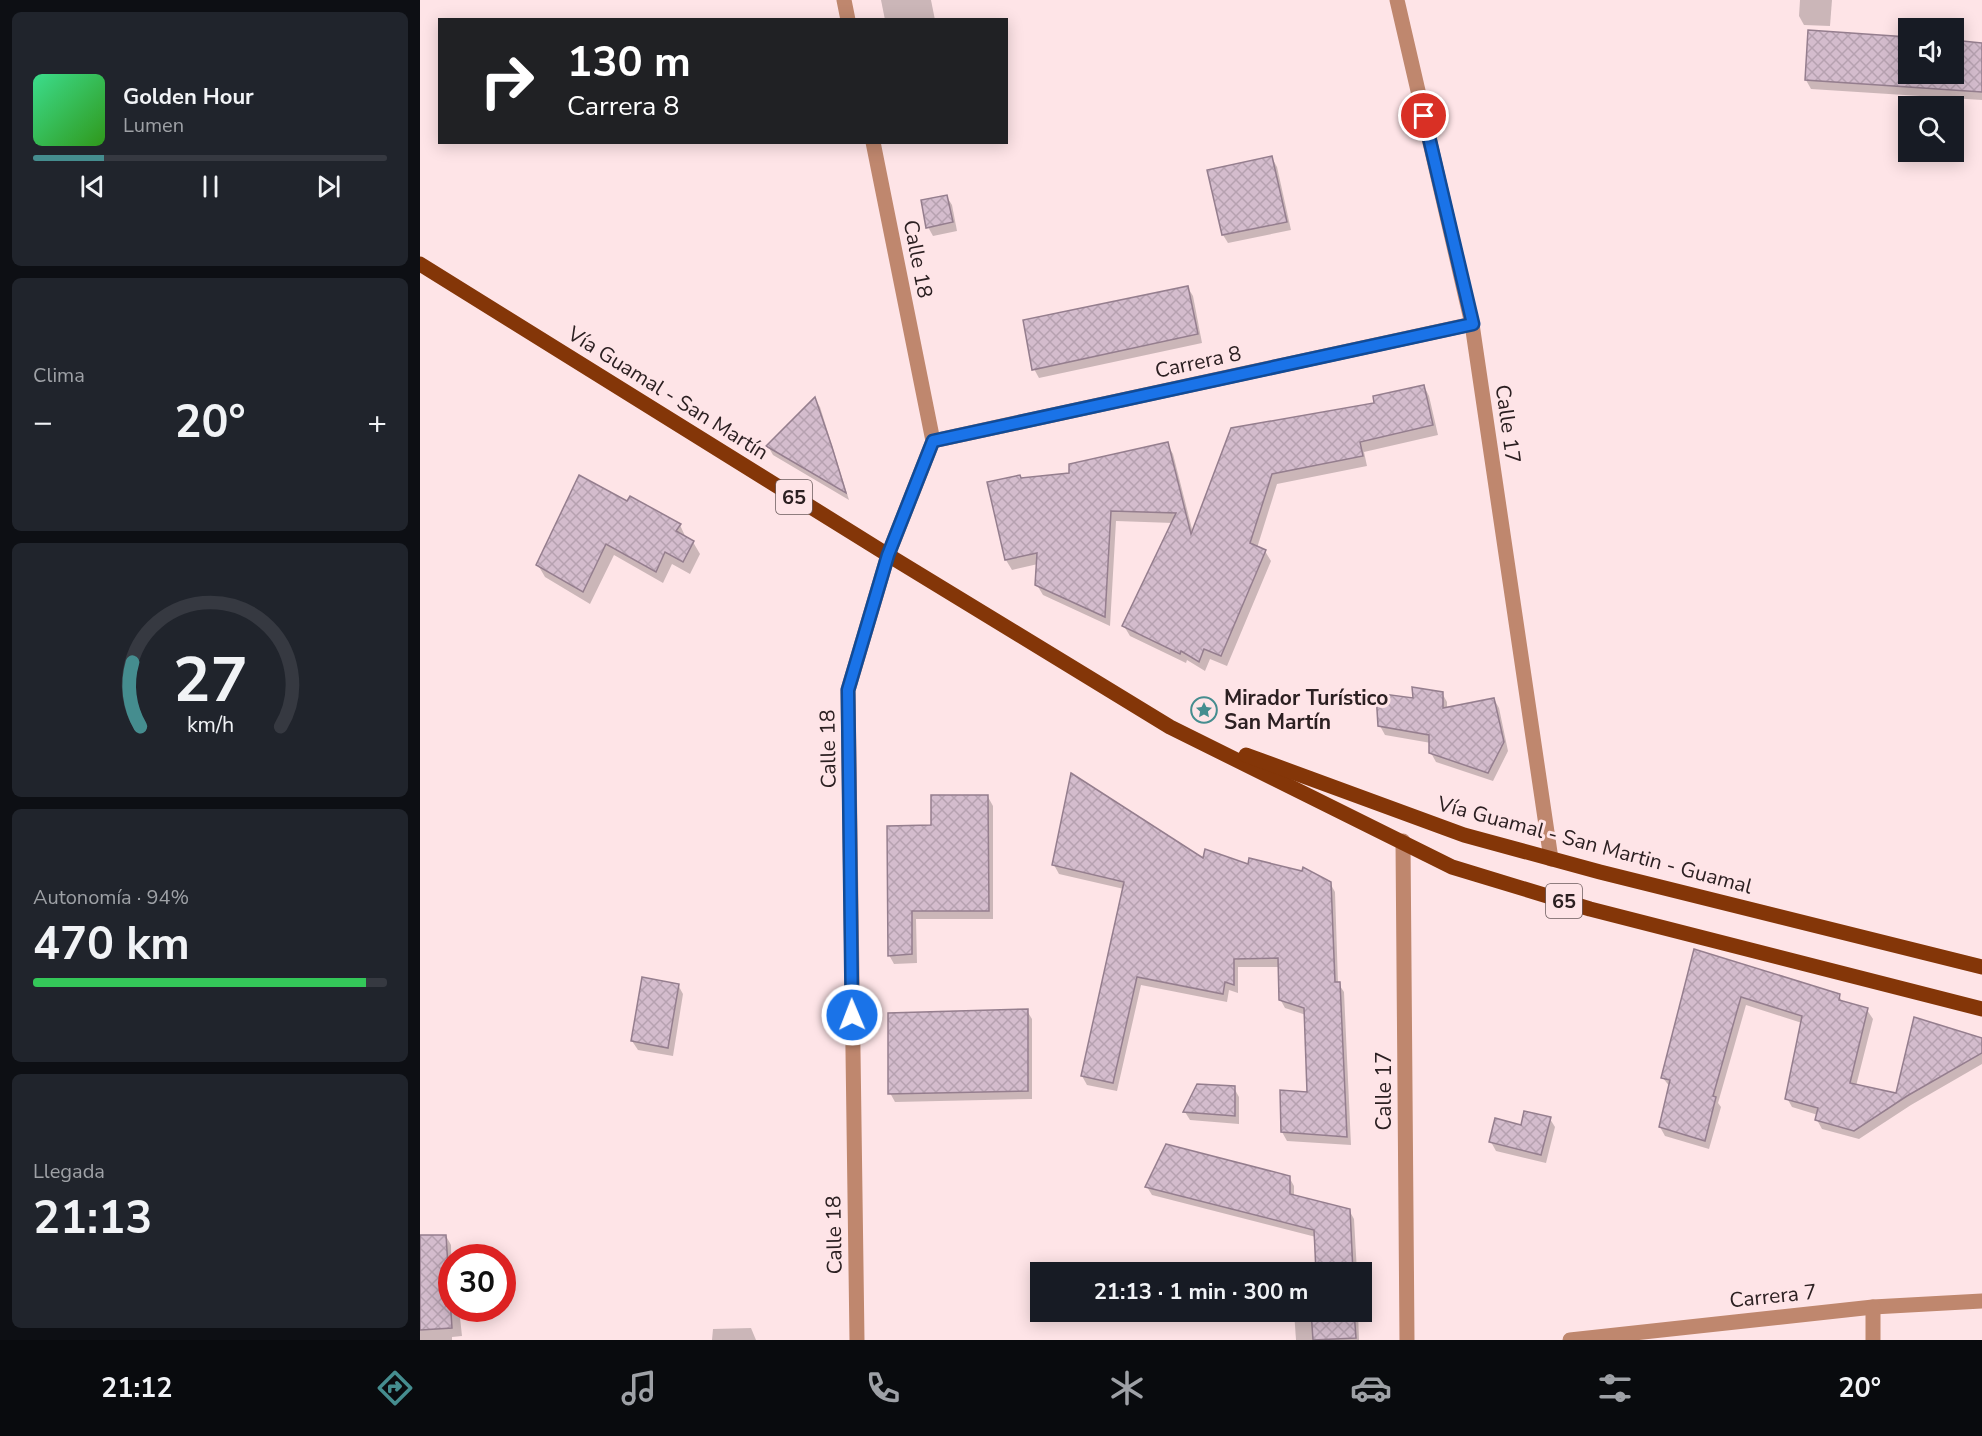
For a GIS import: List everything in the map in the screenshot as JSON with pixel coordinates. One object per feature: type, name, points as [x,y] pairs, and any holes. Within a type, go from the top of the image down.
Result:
[{"type":"main road","name":"Vía Guamal - San Martín","points":[[420,264],[1170,727]]},
{"type":"main road","name":"Vía Guamal - San Martin - Guamal","points":[[1170,727],[1464,835],[1982,967]]},
{"type":"main road","name":"65","points":[[1170,727],[1452,867],[1590,909],[1982,1009]]},
{"type":"street","points":[[844,0],[848,18]]},
{"type":"street","name":"Calle 17","points":[[1397,0],[1473,324],[1551,859]]},
{"type":"street","name":"Calle 18","points":[[856,1340],[848,690],[888,555],[933,441],[873,144]]},
{"type":"street","name":"Carrera 8","points":[[933,441],[1473,324]]},
{"type":"street","name":"Calle 17","points":[[1403,841],[1407,1340]]},
{"type":"street","name":"Carrera 7","points":[[1570,1340],[1873,1307],[1982,1301]]},
{"type":"street","points":[[1873,1307],[1873,1340]]},
{"type":"building","points":[[1808,30],[1898,36],[1898,84],[1964,84],[1964,41],[1982,43],[1982,92],[1805,80]]},
{"type":"building","points":[[1272,156],[1287,222],[1222,235],[1207,170]]},
{"type":"building","points":[[947,195],[953,222],[926,228],[921,200]]},
{"type":"building","points":[[1188,286],[1198,334],[1032,370],[1023,320]]},
{"type":"building","points":[[1424,385],[1433,425],[1360,442],[1363,456],[1272,474],[1250,543],[1266,550],[1221,656],[1204,649],[1199,662],[1181,651],[1180,654],[1122,626],[1176,513],[1111,511],[1105,617],[1035,585],[1037,553],[1005,560],[987,482],[1020,475],[1021,478],[1069,473],[1069,464],[1168,442],[1191,534],[1231,428],[1374,403],[1373,396]]},
{"type":"building","points":[[815,397],[832,447],[846,493],[766,446]]},
{"type":"building","points":[[579,475],[627,501],[630,496],[681,524],[676,531],[694,541],[683,562],[665,552],[656,572],[606,544],[583,592],[536,565]]},
{"type":"building","points":[[1412,687],[1443,692],[1443,708],[1494,698],[1504,742],[1488,773],[1429,753],[1429,735],[1378,726],[1376,693],[1413,698]]},
{"type":"building","points":[[1071,773],[1203,858],[1205,849],[1248,864],[1249,858],[1302,871],[1303,867],[1331,882],[1335,982],[1340,982],[1347,1137],[1281,1132],[1280,1090],[1307,1092],[1304,1008],[1279,1000],[1278,958],[1234,959],[1234,985],[1225,982],[1223,994],[1137,977],[1113,1083],[1081,1076],[1124,882],[1052,865]]},
{"type":"building","points":[[931,795],[988,795],[989,911],[912,911],[912,954],[888,956],[887,826],[931,825]]},
{"type":"building","points":[[1694,949],[1840,994],[1839,1000],[1868,1008],[1850,1083],[1896,1093],[1914,1017],[1982,1038],[1982,1053],[1907,1096],[1854,1131],[1815,1120],[1818,1108],[1785,1099],[1802,1016],[1741,997],[1713,1096],[1716,1097],[1705,1141],[1659,1127],[1670,1080],[1661,1078]]},
{"type":"building","points":[[642,977],[679,984],[668,1048],[631,1041]]},
{"type":"building","points":[[1028,1009],[1028,1091],[888,1094],[888,1013]]},
{"type":"building","points":[[1197,1084],[1235,1086],[1235,1116],[1183,1112]]},
{"type":"building","points":[[1524,1111],[1551,1117],[1541,1155],[1489,1142],[1495,1118],[1521,1125]]},
{"type":"building","points":[[1166,1144],[1290,1176],[1290,1194],[1350,1209],[1353,1262],[1316,1262],[1314,1230],[1145,1187]]},
{"type":"building","points":[[420,1235],[446,1235],[447,1244],[438,1244],[438,1322],[452,1322],[452,1328],[420,1330]]},
{"type":"building","points":[[1312,1322],[1355,1322],[1356,1338],[1313,1340]]},
{"type":"place","name":"Mirador Turístico San Martín","points":[[1204,710]]},
{"type":"route","points":[[852,1015],[848,690],[888,555],[933,441],[1473,324],[1424,116]]}]
